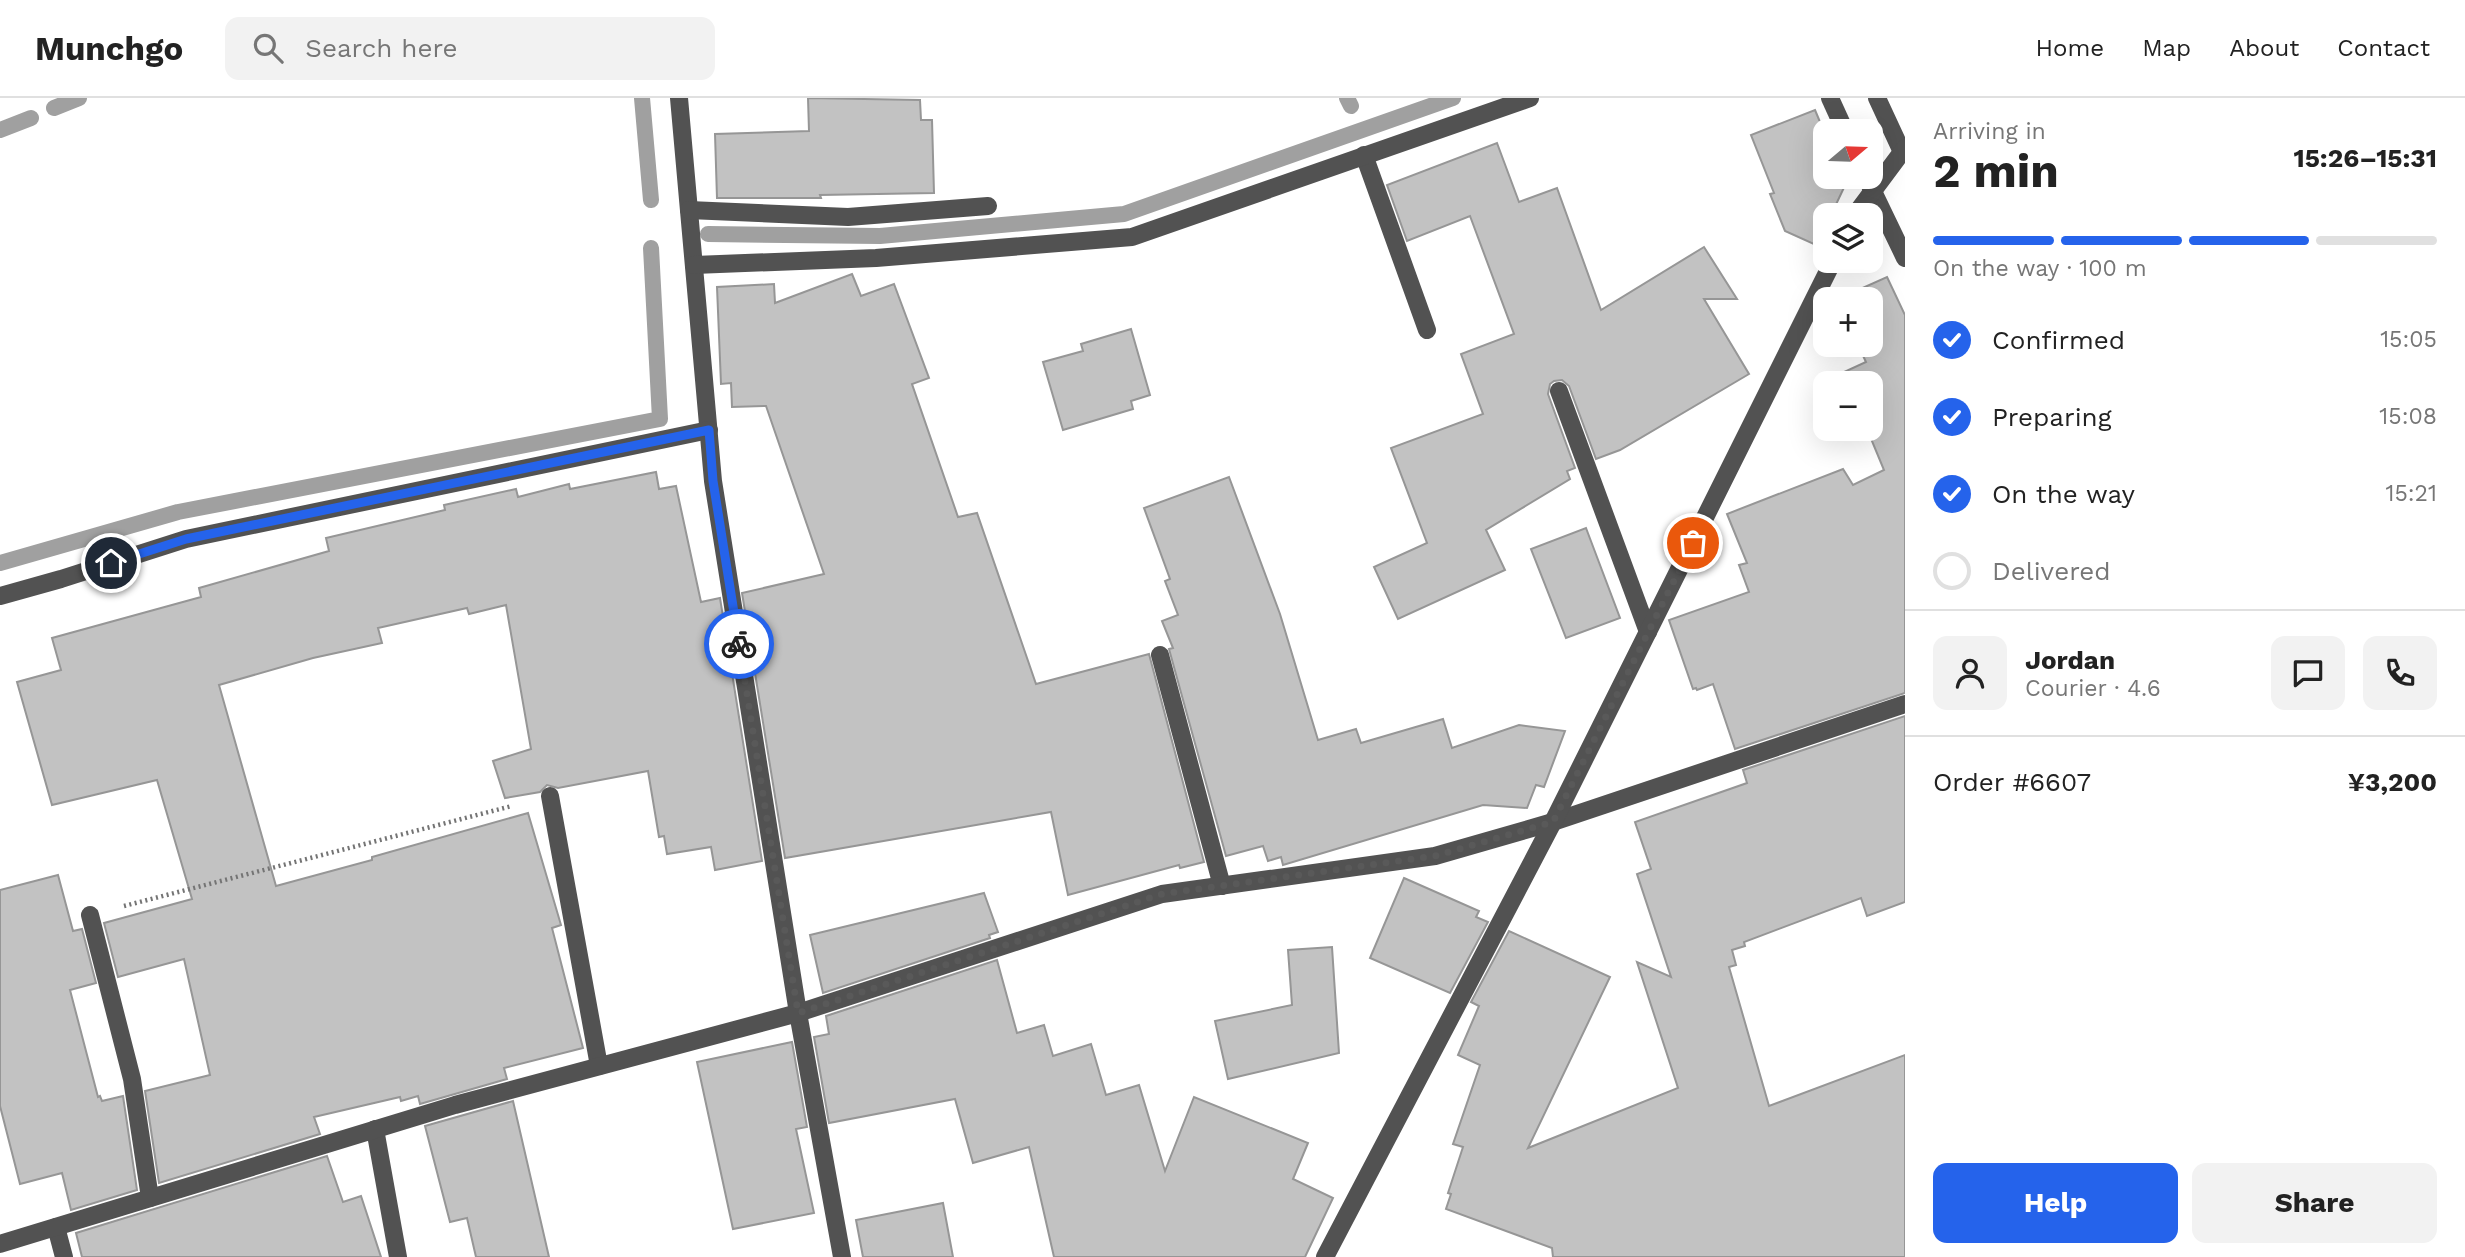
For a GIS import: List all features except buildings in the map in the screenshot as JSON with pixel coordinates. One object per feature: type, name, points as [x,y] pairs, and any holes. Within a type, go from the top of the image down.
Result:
[{"type":"street","points":[[679,98],[713,481],[798,1013],[842,1257]]},
{"type":"street","points":[[694,265],[877,258],[1132,237],[1530,98]]},
{"type":"street","points":[[1830,98],[1840,119]]},
{"type":"street","points":[[1877,98],[1903,150],[1883,170]]},
{"type":"street","points":[[1364,155],[1427,330]]},
{"type":"street","points":[[1871,189],[1905,258]]},
{"type":"street","points":[[690,210],[848,217],[988,206]]},
{"type":"street","points":[[1325,1257],[1553,822],[1827,273]]},
{"type":"street","points":[[1559,391],[1648,632]]},
{"type":"street","points":[[0,596],[186,539],[709,430]]},
{"type":"street","points":[[1160,655],[1222,886]]},
{"type":"street","points":[[0,1244],[455,1105],[798,1013],[1162,894],[1435,856],[1553,822],[1905,704]]},
{"type":"street","points":[[550,796],[600,1066]]},
{"type":"street","points":[[90,915],[132,1079],[150,1198]]},
{"type":"street","points":[[375,1129],[398,1257]]},
{"type":"street","points":[[56,1227],[64,1257]]},
{"type":"path","points":[[90,915],[550,796]]},
{"type":"waterway","points":[[54,108],[79,98]]},
{"type":"waterway","points":[[642,98],[651,200]]},
{"type":"waterway","points":[[1347,98],[1351,106]]},
{"type":"waterway","points":[[708,234],[880,236],[1124,214],[1453,98]]},
{"type":"waterway","points":[[0,130],[31,118]]},
{"type":"waterway","points":[[0,563],[178,512],[660,419],[651,248]]},
{"type":"way so far","points":[[739,644],[798,1013],[1162,894],[1435,856],[1553,822],[1693,543]]},
{"type":"route","points":[[111,563],[186,539],[709,430],[713,481],[739,644]]}]
